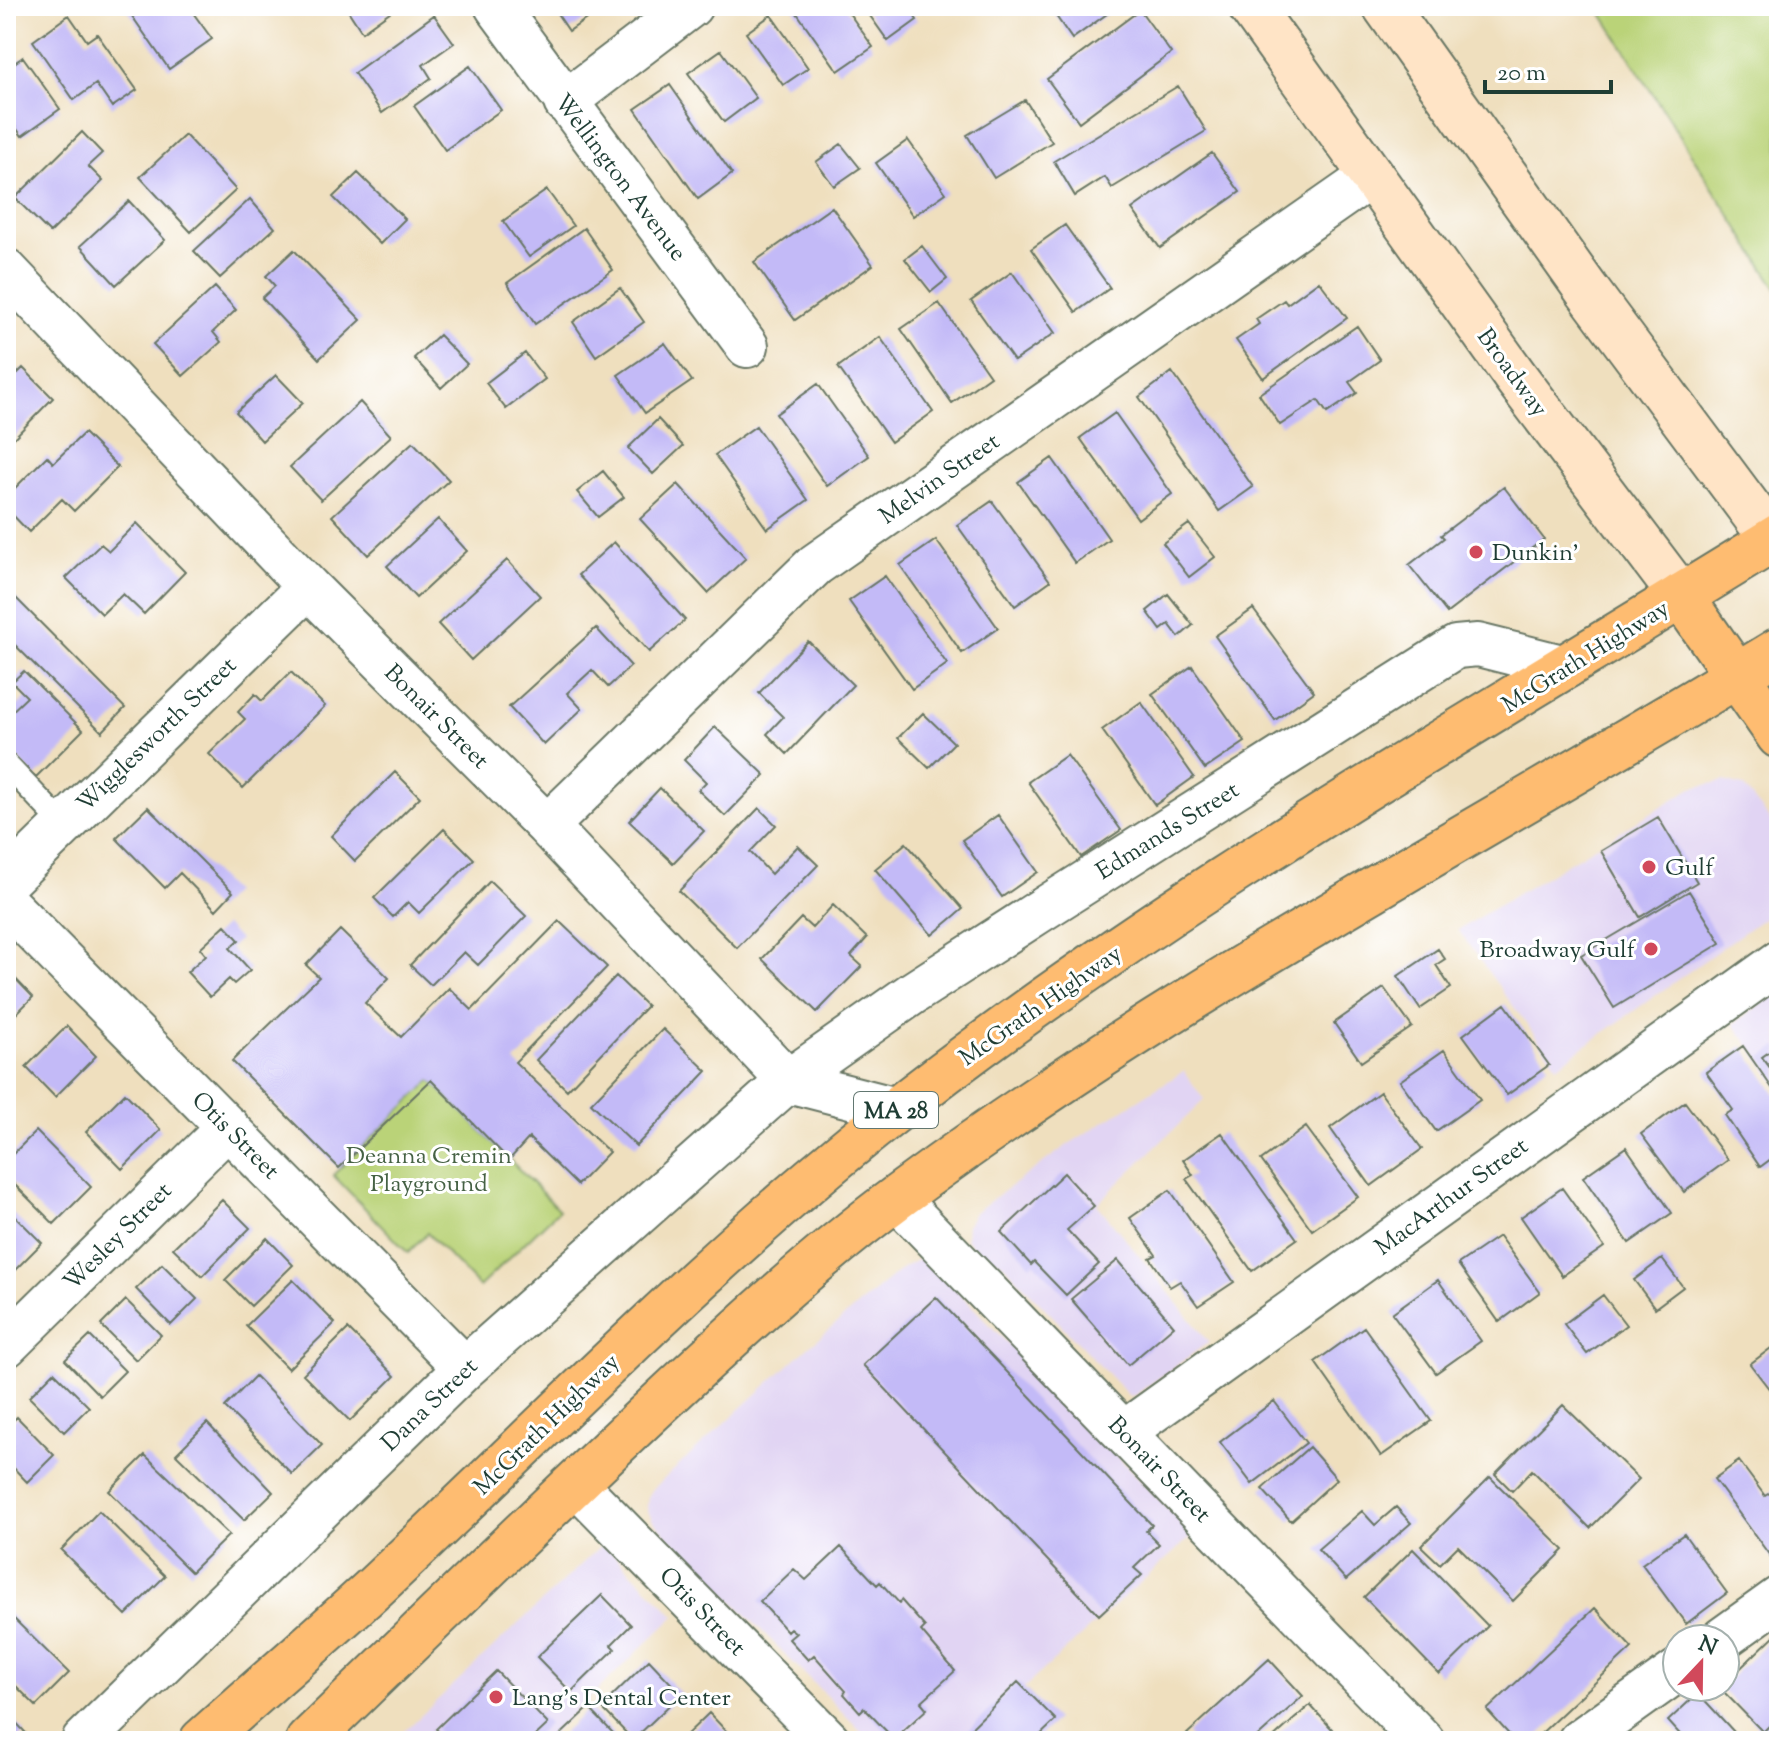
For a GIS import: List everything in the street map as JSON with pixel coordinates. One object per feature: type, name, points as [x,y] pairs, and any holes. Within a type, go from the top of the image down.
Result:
[{"type":"main road","name":"Broadway","points":[[1250,6],[1370,177],[1681,596],[1779,736]]},
{"type":"main road","points":[[1385,6],[1586,289],[1777,541]]},
{"type":"main road","name":"McGrath Highway","points":[[202,1741],[371,1590],[707,1271],[897,1109],[1004,1029],[1305,827],[1681,596],[1777,541]]},
{"type":"main road","name":"MA 28","points":[[308,1741],[575,1483],[777,1296],[896,1198],[1018,1111],[1138,1032],[1779,650]]},
{"type":"street","name":"Wellington Avenue","points":[[496,6],[747,346]]},
{"type":"street","points":[[565,102],[691,6]]},
{"type":"street","name":"Melvin Street","points":[[547,826],[815,565],[1370,177]]},
{"type":"street","name":"Bonair Street","points":[[6,270],[308,587],[547,826],[788,1081]]},
{"type":"street","name":"Wigglesworth Street","points":[[6,882],[308,587]]},
{"type":"street","name":"Edmands Street","points":[[788,1081],[939,976],[1456,647],[1478,645],[1566,667]]},
{"type":"street","name":"Otis Street","points":[[6,903],[465,1368]]},
{"type":"street","name":"MacArthur Street","points":[[1124,1432],[1779,962]]},
{"type":"street","points":[[788,1081],[897,1109]]},
{"type":"street","name":"Dana Street","points":[[83,1741],[465,1368],[788,1081]]},
{"type":"street","name":"Wesley Street","points":[[6,1346],[228,1127]]},
{"type":"street","name":"Bonair Street","points":[[896,1198],[1423,1741]]},
{"type":"street","name":"Otis Street","points":[[575,1483],[829,1741]]},
{"type":"street","points":[[1741,1625],[1779,1598]]},
{"type":"street","points":[[1579,1741],[1661,1682]]},
{"type":"lane","points":[[6,764],[63,824]]},
{"type":"shaded area","points":[[1724,781],[1743,786],[1779,831],[1779,907],[1557,1066],[1458,930],[1692,788]]},
{"type":"shaded area","points":[[1779,991],[1779,1087],[1734,1024]]},
{"type":"shaded area","points":[[1184,1071],[1204,1100],[1097,1204],[1209,1342],[1135,1395],[1129,1396],[1002,1263],[975,1251],[966,1238],[967,1225],[974,1213],[1069,1144]]},
{"type":"shaded area","points":[[919,1259],[932,1261],[1193,1535],[965,1741],[871,1741],[652,1520],[647,1508],[648,1497],[653,1489],[806,1349],[904,1267]]},
{"type":"shaded area","points":[[602,1545],[675,1616],[544,1741],[394,1741]]},
{"type":"green space","points":[[1597,6],[1779,6],[1779,292]]},
{"type":"green space","name":"Deanna Cremin Playground","points":[[431,1080],[559,1210],[479,1287],[427,1233],[408,1253],[333,1175]]},
{"type":"building","points":[[125,6],[188,6],[212,39],[169,69]]},
{"type":"building","points":[[345,6],[398,6],[362,32]]},
{"type":"building","points":[[552,6],[605,6],[569,31]]},
{"type":"building","points":[[792,6],[844,6],[873,47],[838,71]]},
{"type":"building","points":[[863,6],[907,6],[917,20],[888,41]]},
{"type":"building","points":[[1049,6],[1118,6],[1072,39]]},
{"type":"building","points":[[1140,10],[1171,53],[1079,122],[1047,79]]},
{"type":"building","points":[[69,15],[87,41],[97,34],[137,90],[112,107],[96,84],[74,100],[33,41]]},
{"type":"building","points":[[434,15],[454,43],[423,65],[431,78],[382,113],[354,73]]},
{"type":"building","points":[[771,15],[808,68],[783,85],[746,33]]},
{"type":"building","points":[[721,50],[756,98],[724,122],[688,73]]},
{"type":"building","points":[[23,57],[60,109],[22,136],[6,114],[6,69]]},
{"type":"building","points":[[470,66],[501,110],[445,150],[414,106]]},
{"type":"building","points":[[670,85],[732,174],[698,199],[635,109]]},
{"type":"building","points":[[1178,86],[1206,131],[1112,188],[1105,177],[1075,196],[1054,161]]},
{"type":"building","points":[[1025,100],[1052,142],[994,178],[967,135]]},
{"type":"building","points":[[82,132],[102,153],[88,166],[103,181],[50,233],[15,198]]},
{"type":"building","points":[[185,135],[236,190],[191,232],[140,177]]},
{"type":"building","points":[[908,140],[946,193],[913,216],[876,163]]},
{"type":"building","points":[[841,144],[860,168],[834,186],[816,162]]},
{"type":"building","points":[[1212,153],[1240,192],[1160,248],[1132,209]]},
{"type":"building","points":[[358,173],[405,219],[380,244],[333,197]]},
{"type":"building","points":[[547,190],[573,226],[529,257],[503,221]]},
{"type":"building","points":[[250,199],[275,228],[220,278],[194,251]]},
{"type":"building","points":[[129,201],[165,240],[116,285],[80,246]]},
{"type":"building","points":[[832,207],[873,265],[795,320],[754,262]]},
{"type":"building","points":[[1065,225],[1110,288],[1076,312],[1031,249]]},
{"type":"building","points":[[584,228],[613,270],[535,324],[507,283]]},
{"type":"building","points":[[922,246],[947,279],[931,292],[905,259]]},
{"type":"building","points":[[294,250],[361,320],[319,359],[262,298],[275,286],[266,276]]},
{"type":"building","points":[[1012,272],[1055,333],[1014,361],[971,301]]},
{"type":"building","points":[[1319,281],[1347,318],[1263,378],[1236,340],[1259,324],[1256,319],[1284,300],[1287,304]]},
{"type":"building","points":[[215,287],[236,310],[213,332],[221,342],[183,376],[153,344]]},
{"type":"building","points":[[620,288],[644,322],[596,356],[573,322]]},
{"type":"building","points":[[939,303],[990,376],[952,403],[901,329]]},
{"type":"building","points":[[1357,326],[1380,360],[1349,382],[1357,393],[1327,413],[1318,400],[1280,425],[1259,394]]},
{"type":"building","points":[[439,335],[467,364],[441,388],[414,358]]},
{"type":"building","points":[[880,337],[933,412],[891,442],[838,367]]},
{"type":"building","points":[[665,343],[692,381],[645,413],[618,375]]},
{"type":"building","points":[[525,353],[545,379],[506,409],[486,383]]},
{"type":"building","points":[[23,368],[53,398],[6,446],[6,385]]},
{"type":"building","points":[[1172,372],[1253,487],[1219,511],[1139,397]]},
{"type":"building","points":[[276,375],[303,403],[262,441],[236,412]]},
{"type":"building","points":[[818,384],[869,456],[827,486],[776,414]]},
{"type":"building","points":[[360,402],[391,436],[321,500],[290,467]]},
{"type":"building","points":[[1115,413],[1172,494],[1138,519],[1080,438]]},
{"type":"building","points":[[658,419],[683,446],[653,474],[628,448]]},
{"type":"building","points":[[756,426],[808,500],[767,529],[715,455]]},
{"type":"building","points":[[84,433],[118,467],[74,511],[62,499],[29,532],[6,508],[6,497],[47,456],[53,463]]},
{"type":"building","points":[[413,442],[449,480],[368,555],[332,516]]},
{"type":"building","points":[[1052,458],[1109,539],[1075,563],[1018,482]]},
{"type":"building","points":[[603,471],[624,497],[598,517],[577,492]]},
{"type":"building","points":[[678,484],[746,558],[708,593],[640,519]]},
{"type":"building","points":[[1504,487],[1544,539],[1447,613],[1409,565],[1444,538],[1441,535]]},
{"type":"building","points":[[992,501],[1050,581],[1015,606],[957,525]]},
{"type":"building","points":[[438,519],[467,551],[416,598],[387,566]]},
{"type":"building","points":[[137,523],[185,572],[144,614],[123,594],[102,614],[66,578],[101,544],[109,551]]},
{"type":"building","points":[[1189,524],[1215,557],[1189,577],[1163,543]]},
{"type":"building","points":[[936,540],[998,628],[962,653],[900,565]]},
{"type":"building","points":[[614,542],[685,620],[649,652],[578,575]]},
{"type":"building","points":[[507,560],[540,596],[471,660],[438,624]]},
{"type":"building","points":[[885,576],[947,664],[912,689],[849,601]]},
{"type":"building","points":[[6,588],[125,708],[102,732],[6,636]]},
{"type":"building","points":[[1168,594],[1193,625],[1179,637],[1169,624],[1161,630],[1147,611]]},
{"type":"building","points":[[1253,609],[1314,692],[1275,720],[1215,636]]},
{"type":"building","points":[[596,628],[631,666],[608,687],[592,670],[567,693],[582,709],[544,745],[509,707]]},
{"type":"building","points":[[808,641],[853,685],[787,754],[767,734],[783,717],[759,693]]},
{"type":"building","points":[[1192,666],[1245,742],[1205,769],[1152,694]]},
{"type":"building","points":[[24,671],[83,730],[36,777],[6,747],[6,714],[27,697],[12,682]]},
{"type":"building","points":[[291,672],[325,706],[243,788],[209,754],[245,719],[238,712],[255,694],[262,701]]},
{"type":"building","points":[[1141,702],[1194,777],[1155,805],[1102,730]]},
{"type":"building","points":[[923,713],[954,743],[929,768],[898,738]]},
{"type":"building","points":[[715,727],[765,775],[725,816],[698,790],[706,782],[684,760]]},
{"type":"building","points":[[1067,755],[1121,830],[1081,857],[1028,782]]},
{"type":"building","points":[[395,772],[420,797],[355,861],[331,836]]},
{"type":"building","points":[[660,788],[704,831],[673,863],[629,821]]},
{"type":"building","points":[[148,807],[233,892],[216,910],[180,873],[165,888],[116,838]]},
{"type":"building","points":[[759,808],[776,825],[750,852],[771,874],[798,846],[818,865],[737,948],[679,891]]},
{"type":"building","points":[[998,815],[1038,872],[1002,897],[962,840]]},
{"type":"building","name":"Gulf","points":[[1658,817],[1697,882],[1640,917],[1601,851]]},
{"type":"building","points":[[444,829],[474,859],[419,913],[408,902],[393,917],[374,898]]},
{"type":"building","points":[[906,843],[963,909],[932,935],[875,869]]},
{"type":"building","points":[[490,881],[526,916],[478,965],[464,952],[431,985],[410,965]]},
{"type":"building","name":"Broadway Gulf","points":[[1689,891],[1721,943],[1614,1008],[1581,955]]},
{"type":"building","points":[[833,905],[867,938],[851,956],[862,966],[817,1012],[762,959],[801,918],[812,928]]},
{"type":"building","points":[[559,921],[607,967],[515,1062],[609,1152],[577,1185],[529,1138],[509,1160],[431,1080],[339,1168],[232,1061],[319,977],[306,965],[340,930],[389,978],[365,1003],[401,1037],[449,988],[472,1010]]},
{"type":"building","points":[[225,925],[239,940],[230,948],[250,970],[234,984],[229,979],[210,997],[187,972],[206,955],[200,948]]},
{"type":"building","points":[[1438,949],[1445,959],[1436,965],[1451,988],[1420,1009],[1398,976]]},
{"type":"building","points":[[6,969],[33,997],[6,1024]]},
{"type":"building","points":[[616,976],[647,1006],[567,1090],[536,1060]]},
{"type":"building","points":[[1384,988],[1412,1027],[1361,1062],[1334,1023]]},
{"type":"building","points":[[1505,1004],[1549,1065],[1507,1095],[1463,1035]]},
{"type":"building","points":[[67,1026],[96,1056],[55,1097],[26,1067]]},
{"type":"building","points":[[663,1029],[707,1071],[636,1146],[591,1103]]},
{"type":"building","points":[[1779,1045],[1779,1080],[1762,1057]]},
{"type":"building","points":[[1743,1046],[1779,1098],[1779,1153],[1760,1167],[1725,1115],[1733,1110],[1706,1072]]},
{"type":"building","points":[[1444,1050],[1480,1100],[1436,1131],[1400,1081]]},
{"type":"building","points":[[1380,1092],[1422,1149],[1371,1186],[1330,1128]]},
{"type":"building","points":[[125,1093],[161,1130],[122,1169],[86,1132]]},
{"type":"building","points":[[1685,1102],[1728,1160],[1684,1192],[1641,1134]]},
{"type":"building","points":[[1306,1127],[1358,1197],[1312,1230],[1261,1160]]},
{"type":"building","points":[[36,1131],[91,1187],[54,1224],[6,1176],[6,1161]]},
{"type":"building","points":[[1222,1133],[1297,1239],[1252,1271],[1186,1179],[1193,1175],[1183,1160]]},
{"type":"building","points":[[1626,1147],[1672,1213],[1629,1243],[1583,1177]]},
{"type":"building","points":[[1064,1173],[1094,1206],[1067,1230],[1099,1264],[1066,1295],[1034,1262],[1031,1265],[1001,1232]]},
{"type":"building","points":[[1562,1188],[1604,1247],[1562,1276],[1521,1217]]},
{"type":"building","points":[[1170,1190],[1234,1282],[1198,1306],[1180,1281],[1170,1287],[1150,1258],[1156,1255],[1130,1218]]},
{"type":"building","points":[[222,1200],[250,1228],[202,1276],[173,1248]]},
{"type":"building","points":[[6,1207],[42,1243],[8,1277],[6,1275]]},
{"type":"building","points":[[1499,1236],[1540,1292],[1499,1322],[1458,1264]]},
{"type":"building","points":[[267,1238],[293,1265],[251,1306],[225,1280]]},
{"type":"building","points":[[1662,1259],[1683,1287],[1655,1308],[1634,1280]]},
{"type":"building","points":[[1118,1260],[1174,1326],[1128,1365],[1071,1299]]},
{"type":"building","points":[[162,1264],[197,1299],[171,1325],[136,1289]]},
{"type":"building","points":[[293,1280],[335,1323],[288,1369],[246,1326]]},
{"type":"building","points":[[1438,1280],[1481,1341],[1436,1373],[1392,1313]]},
{"type":"building","points":[[1603,1295],[1626,1325],[1587,1354],[1564,1324]]},
{"type":"building","points":[[936,1297],[1152,1525],[1146,1531],[1159,1544],[1134,1568],[1142,1575],[1099,1615],[863,1365]]},
{"type":"building","points":[[126,1300],[161,1335],[136,1360],[101,1325]]},
{"type":"building","points":[[1364,1327],[1431,1421],[1381,1456],[1315,1362]]},
{"type":"building","points":[[348,1329],[395,1376],[350,1421],[303,1374]]},
{"type":"building","points":[[90,1336],[125,1371],[100,1396],[65,1360]]},
{"type":"building","points":[[1779,1342],[1779,1384],[1770,1390],[1750,1364]]},
{"type":"building","points":[[54,1372],[89,1407],[64,1432],[29,1397]]},
{"type":"building","points":[[255,1376],[322,1445],[292,1474],[225,1407]]},
{"type":"building","points":[[1274,1401],[1306,1443],[1252,1484],[1220,1442]]},
{"type":"building","points":[[1563,1405],[1639,1479],[1590,1528],[1532,1470],[1512,1491],[1495,1474]]},
{"type":"building","points":[[17,1417],[54,1455],[27,1482],[6,1460],[6,1427]]},
{"type":"building","points":[[207,1423],[273,1492],[244,1520],[176,1454]]},
{"type":"building","points":[[1309,1447],[1337,1479],[1291,1521],[1262,1489]]},
{"type":"building","points":[[145,1455],[229,1535],[191,1572],[109,1491]]},
{"type":"building","points":[[1739,1461],[1765,1496],[1774,1490],[1779,1497],[1779,1556],[1773,1560],[1714,1479]]},
{"type":"building","points":[[1490,1477],[1564,1550],[1513,1601],[1458,1546],[1440,1564],[1421,1546]]},
{"type":"building","points":[[1396,1507],[1411,1523],[1346,1580],[1318,1549],[1362,1511],[1375,1525]]},
{"type":"building","points":[[99,1511],[165,1576],[126,1615],[61,1550]]},
{"type":"building","points":[[1684,1534],[1727,1593],[1685,1623],[1642,1564]]},
{"type":"building","points":[[841,1547],[877,1585],[880,1582],[899,1603],[901,1600],[925,1627],[921,1631],[955,1671],[921,1702],[927,1709],[894,1739],[864,1708],[860,1712],[814,1655],[808,1660],[789,1639],[796,1633],[790,1628],[787,1631],[760,1601],[794,1569],[806,1580]]},
{"type":"building","points":[[1413,1549],[1488,1626],[1439,1674],[1364,1597]]},
{"type":"building","points":[[602,1595],[631,1625],[611,1645],[615,1649],[571,1692],[537,1657]]},
{"type":"building","points":[[1595,1608],[1632,1648],[1533,1741],[1515,1741],[1487,1710]]},
{"type":"building","points":[[6,1611],[69,1673],[36,1706],[6,1676]]},
{"type":"building","points":[[1779,1631],[1779,1716],[1763,1732],[1735,1703],[1741,1703],[1741,1668]]},
{"type":"building","points":[[1269,1659],[1303,1696],[1253,1741],[1193,1741],[1187,1734]]},
{"type":"building","points":[[649,1660],[681,1694],[633,1740],[601,1707]]},
{"type":"building","name":"Lang's Dental Center","points":[[496,1671],[548,1724],[530,1741],[448,1741],[436,1729]]},
{"type":"building","points":[[1018,1682],[1056,1720],[1034,1741],[958,1741]]},
{"type":"building","points":[[1687,1703],[1707,1703],[1735,1733],[1726,1741],[1686,1741],[1668,1721]]},
{"type":"building","points":[[1310,1705],[1343,1741],[1270,1741]]},
{"type":"building","points":[[589,1708],[614,1734],[606,1741],[554,1741]]},
{"type":"building","points":[[6,1712],[25,1732],[16,1741],[6,1741]]},
{"type":"building","points":[[709,1713],[731,1736],[726,1741],[680,1741]]},
{"type":"building","points":[[1763,1732],[1772,1741],[1753,1741]]},
{"type":"place","name":"Dunkin'","points":[[1476,552]]},
{"type":"place","name":"Gulf","points":[[1649,867]]},
{"type":"place","name":"Broadway Gulf","points":[[1651,949]]},
{"type":"place","name":"Lang's Dental Center","points":[[496,1697]]}]
